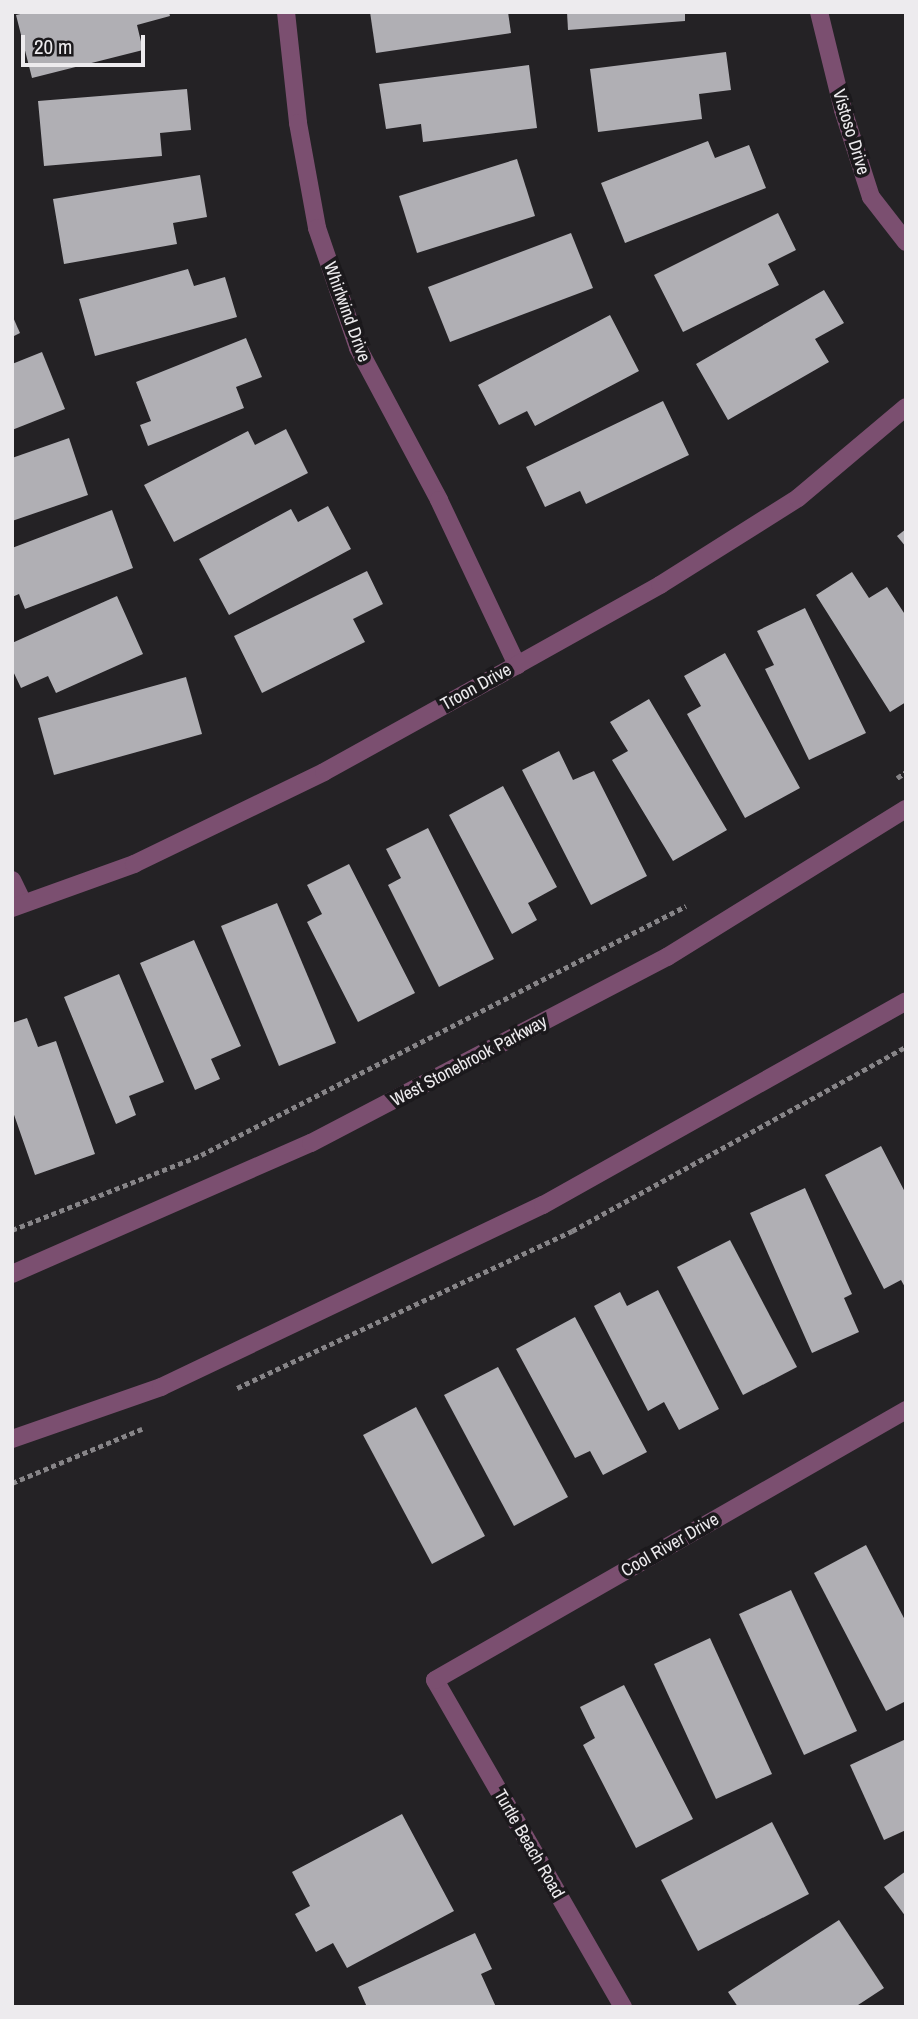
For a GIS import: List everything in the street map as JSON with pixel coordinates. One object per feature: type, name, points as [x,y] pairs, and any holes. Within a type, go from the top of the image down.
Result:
[{"type":"street","name":"Whirlwind Drive","points":[[286,12],[298,123],[317,228],[358,348],[439,500],[517,665]]},
{"type":"street","name":"Vistoso Drive","points":[[818,12],[843,110],[871,197],[906,242]]},
{"type":"street","name":"Troon Drive","points":[[17,905],[134,864],[324,772],[660,585],[798,498],[906,407]]},
{"type":"street","name":"West Stonebrook Parkway","points":[[12,1274],[323,1137],[667,957],[906,809]]},
{"type":"street","points":[[12,880],[17,905]]},
{"type":"street","points":[[12,1439],[162,1387],[543,1205],[906,1001]]},
{"type":"street","name":"Cool River Drive","points":[[435,1680],[903,1418]]},
{"type":"street","name":"Turtle Beach Road","points":[[435,1680],[623,2007]]},
{"type":"path","points":[[894,780],[906,772]]},
{"type":"path","points":[[12,1230],[201,1155],[694,902]]},
{"type":"building","points":[[29,12],[169,12],[170,16],[137,25],[143,50],[32,78],[16,15]]},
{"type":"building","points":[[370,12],[508,12],[511,33],[376,53]]},
{"type":"building","points":[[567,12],[685,12],[685,21],[568,30]]},
{"type":"building","points":[[726,52],[731,90],[699,94],[702,119],[598,132],[590,69]]},
{"type":"building","points":[[529,65],[537,128],[423,142],[421,124],[386,129],[379,84]]},
{"type":"building","points":[[187,89],[191,130],[160,133],[162,156],[44,166],[38,101]]},
{"type":"building","points":[[708,141],[715,158],[749,145],[766,188],[625,243],[601,183]]},
{"type":"building","points":[[517,159],[535,216],[417,253],[399,196]]},
{"type":"building","points":[[200,175],[207,217],[173,223],[177,244],[64,264],[53,199]]},
{"type":"building","points":[[778,213],[796,250],[768,264],[779,285],[683,332],[654,275]]},
{"type":"building","points":[[571,233],[593,288],[450,342],[428,287]]},
{"type":"building","points":[[188,269],[194,286],[225,277],[237,317],[95,356],[79,299]]},
{"type":"building","points":[[824,290],[844,323],[815,339],[829,362],[728,420],[696,364]]},
{"type":"building","points":[[12,315],[20,333],[12,337]]},
{"type":"building","points":[[610,315],[639,371],[535,426],[527,411],[499,425],[478,385]]},
{"type":"building","points":[[246,338],[262,377],[236,387],[244,408],[148,446],[140,425],[151,421],[136,382]]},
{"type":"building","points":[[42,352],[65,409],[12,430],[12,364]]},
{"type":"building","points":[[663,401],[689,455],[586,504],[580,491],[545,507],[526,467]]},
{"type":"building","points":[[286,429],[308,473],[174,542],[144,485],[248,431],[255,445]]},
{"type":"building","points":[[69,438],[88,495],[12,521],[12,458]]},
{"type":"building","points":[[328,506],[351,549],[229,615],[199,559],[291,509],[298,522]]},
{"type":"building","points":[[112,510],[133,568],[25,609],[19,594],[12,597],[12,548]]},
{"type":"building","points":[[906,529],[906,547],[897,536]]},
{"type":"building","points":[[367,571],[383,604],[353,619],[365,642],[262,693],[234,636]]},
{"type":"building","points":[[852,572],[869,598],[887,587],[906,616],[906,702],[890,712],[816,595]]},
{"type":"building","points":[[117,596],[143,654],[56,693],[48,676],[21,688],[12,669],[12,643]]},
{"type":"building","points":[[805,608],[866,733],[809,760],[765,669],[774,665],[757,631]]},
{"type":"building","points":[[725,653],[800,788],[745,818],[687,714],[701,706],[684,676]]},
{"type":"building","points":[[186,677],[202,734],[54,775],[38,718]]},
{"type":"building","points":[[649,699],[727,830],[673,861],[612,760],[628,751],[610,722]]},
{"type":"building","points":[[559,751],[573,780],[594,771],[647,876],[591,905],[522,770]]},
{"type":"building","points":[[503,786],[557,887],[528,903],[537,920],[512,934],[449,815]]},
{"type":"building","points":[[428,828],[494,959],[439,987],[388,885],[401,878],[386,849]]},
{"type":"building","points":[[349,864],[415,993],[358,1022],[307,922],[322,914],[307,885]]},
{"type":"building","points":[[277,903],[336,1043],[279,1066],[221,926]]},
{"type":"building","points":[[194,940],[241,1046],[211,1059],[220,1079],[195,1090],[140,963]]},
{"type":"building","points":[[119,974],[164,1082],[129,1096],[136,1115],[116,1124],[64,997]]},
{"type":"building","points":[[27,1018],[38,1047],[56,1041],[95,1154],[35,1175],[12,1109],[12,1023]]},
{"type":"building","points":[[881,1146],[906,1194],[906,1289],[901,1280],[884,1289],[825,1175]]},
{"type":"building","points":[[805,1188],[852,1294],[844,1298],[859,1332],[812,1353],[750,1213]]},
{"type":"building","points":[[730,1240],[797,1367],[743,1395],[677,1267]]},
{"type":"building","points":[[658,1290],[719,1409],[679,1430],[664,1402],[648,1411],[594,1306],[620,1292],[627,1306]]},
{"type":"building","points":[[575,1317],[647,1452],[603,1475],[590,1451],[575,1458],[516,1349]]},
{"type":"building","points":[[498,1367],[568,1497],[514,1526],[444,1395]]},
{"type":"building","points":[[416,1407],[485,1536],[432,1564],[363,1435]]},
{"type":"building","points":[[866,1545],[906,1622],[906,1701],[886,1711],[814,1573]]},
{"type":"building","points":[[791,1590],[857,1731],[804,1755],[739,1614]]},
{"type":"building","points":[[710,1638],[772,1774],[716,1799],[654,1664]]},
{"type":"building","points":[[624,1685],[693,1819],[636,1848],[583,1745],[595,1738],[580,1707]]},
{"type":"building","points":[[906,1739],[906,1830],[884,1840],[850,1765]]},
{"type":"building","points":[[402,1814],[454,1911],[347,1968],[333,1943],[316,1952],[295,1914],[310,1906],[292,1872]]},
{"type":"building","points":[[772,1822],[809,1894],[698,1951],[661,1880]]},
{"type":"building","points":[[906,1871],[906,1917],[884,1887]]},
{"type":"building","points":[[839,1920],[884,1988],[855,2007],[738,2007],[728,1992]]},
{"type":"building","points":[[475,1933],[492,1969],[481,1974],[496,2007],[367,2007],[358,1987]]}]
